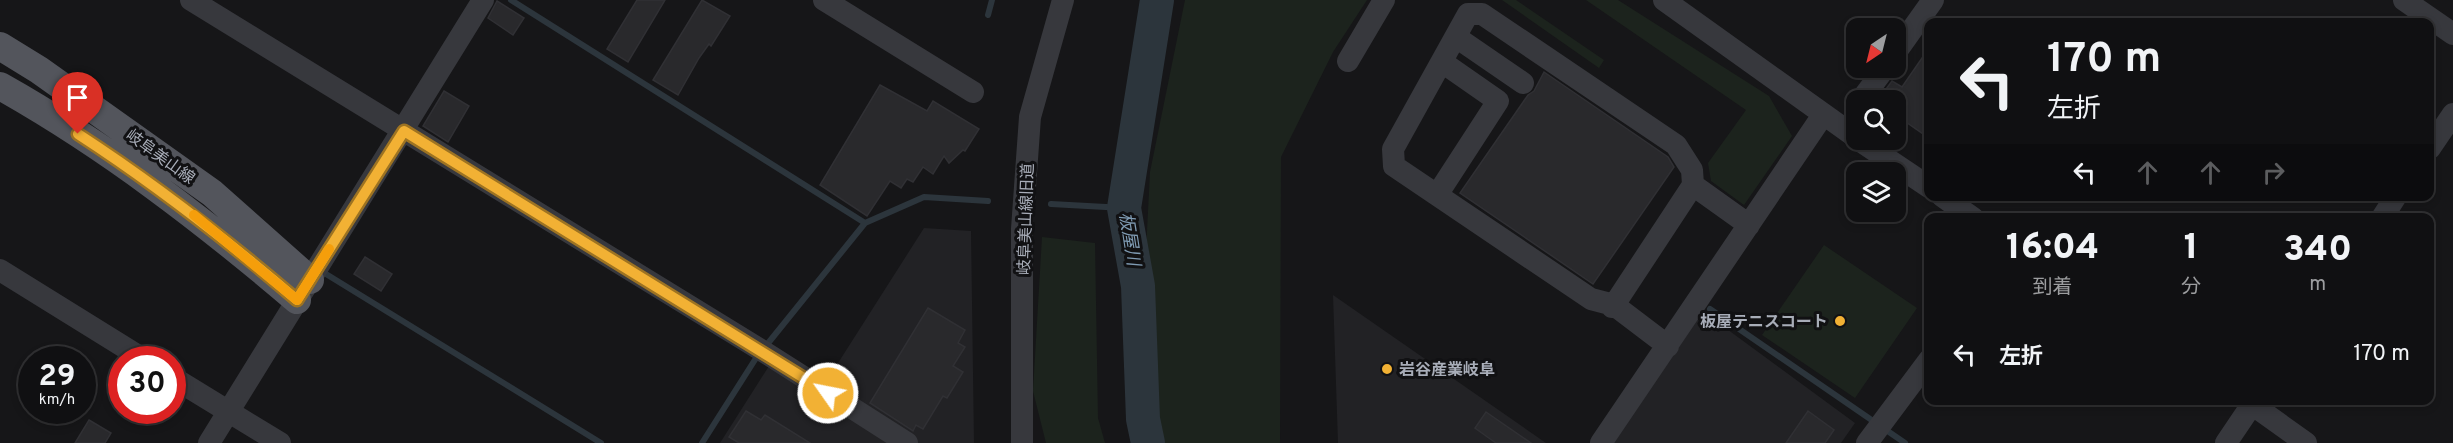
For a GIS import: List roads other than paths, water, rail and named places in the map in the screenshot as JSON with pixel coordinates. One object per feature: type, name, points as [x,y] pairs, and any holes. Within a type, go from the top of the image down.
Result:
[{"type":"main road","name":"岐阜美山線","points":[[0,46],[48,76],[212,193],[303,290]]},
{"type":"main road","name":"岐阜美山線","points":[[0,86],[135,172],[303,290]]},
{"type":"street","points":[[191,0],[762,351],[907,443]]},
{"type":"street","points":[[209,443],[483,0]]},
{"type":"street","points":[[824,0],[974,92]]},
{"type":"street","name":"岐阜美山線旧道","points":[[1020,441],[1022,229],[1030,117],[1063,0]]},
{"type":"street","points":[[1348,61],[1384,0]]},
{"type":"street","points":[[1664,0],[1924,184]]},
{"type":"street","points":[[1906,38],[1933,0]]},
{"type":"street","points":[[2404,0],[2430,18]]},
{"type":"street","points":[[1613,306],[1693,185],[1692,170],[1676,144],[1482,14],[1468,14],[1393,149],[1394,166],[1591,299],[1613,306],[1668,346]]},
{"type":"street","points":[[2434,21],[2453,34]]},
{"type":"street","points":[[1456,38],[1523,83]]},
{"type":"street","points":[[1437,195],[1498,101],[1442,62]]},
{"type":"street","points":[[2434,142],[2453,114]]},
{"type":"street","points":[[1601,443],[1749,225],[1845,130]]},
{"type":"street","points":[[1693,185],[1749,225]]},
{"type":"street","points":[[1949,201],[1966,213]]},
{"type":"street","points":[[0,270],[122,346]]},
{"type":"street","points":[[1867,443],[1924,367]]},
{"type":"street","points":[[186,386],[280,443]]},
{"type":"street","points":[[2226,443],[2249,405]]},
{"type":"street","points":[[2255,405],[2306,443]]},
{"type":"waterway","points":[[511,0],[865,223]]},
{"type":"waterway","points":[[988,15],[992,0]]},
{"type":"waterway","name":"板屋川","points":[[1148,443],[1143,419],[1138,286],[1124,208],[1157,0]]},
{"type":"waterway","points":[[765,347],[865,223],[924,197],[988,201]]},
{"type":"waterway","points":[[1051,204],[1124,208]]},
{"type":"waterway","points":[[326,274],[601,443]]},
{"type":"waterway","points":[[1710,309],[1905,443]]},
{"type":"waterway","points":[[702,443],[758,355]]},
{"type":"place","name":"板屋テニスコート","points":[[1840,321]]},
{"type":"place","name":"岩谷産業岐阜","points":[[1387,369]]}]
